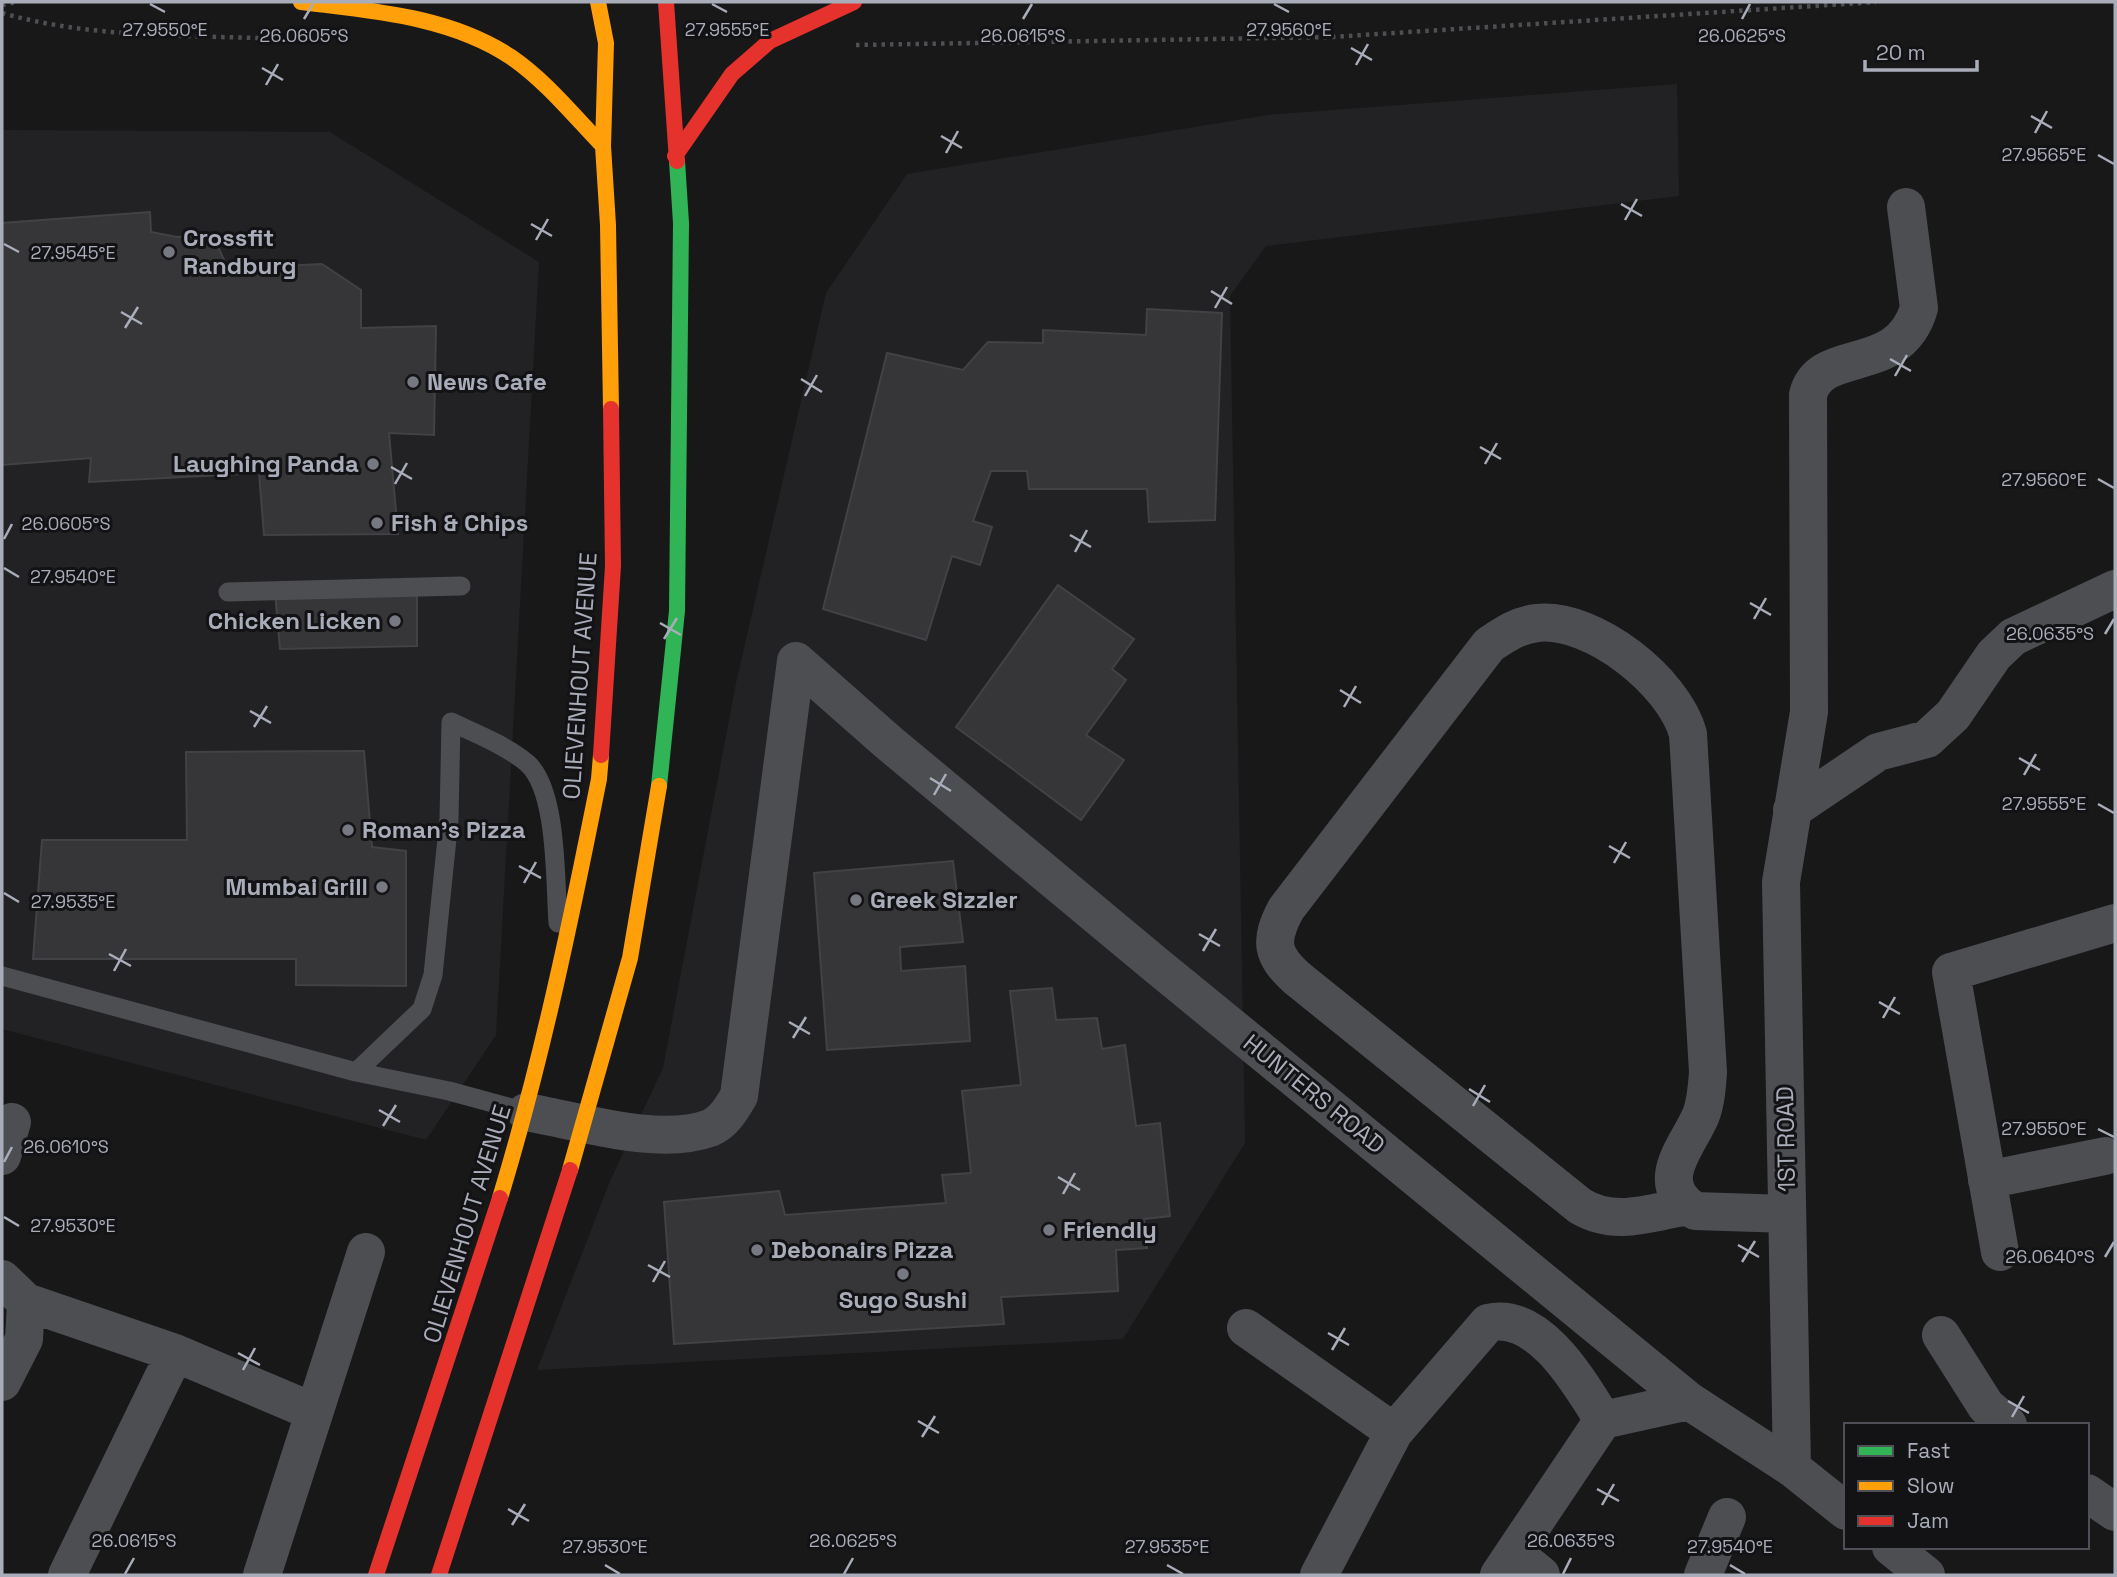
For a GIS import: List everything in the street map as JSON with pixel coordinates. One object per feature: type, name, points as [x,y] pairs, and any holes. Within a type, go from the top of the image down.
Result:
[{"type":"street","points":[[301,2],[421,19],[468,33],[513,59],[603,146]]},
{"type":"street","name":"OLIEVENHOUT AVENUE","points":[[376,1575],[477,1275],[526,1112],[561,970],[599,779],[613,566],[608,225],[603,146],[606,43],[598,2]]},
{"type":"street","points":[[439,1575],[585,1122],[630,958],[655,820],[677,611],[681,223],[666,2]]},
{"type":"street","points":[[675,156],[732,74],[770,41],[854,2]]},
{"type":"street","name":"1ST ROAD","points":[[1792,1468],[1781,883],[1809,712],[1808,395],[1810,384],[1821,373],[1883,353],[1899,343],[1914,323],[1919,308],[1906,207]]},
{"type":"street","points":[[1792,810],[1878,752],[1927,739],[1953,715],[1994,655],[2014,637],[2115,589]]},
{"type":"street","points":[[1687,1206],[1612,1219],[1588,1211],[1298,979],[1280,962],[1275,947],[1278,925],[1294,898],[1489,645],[1514,628],[1538,623],[1565,625],[1613,644],[1647,674],[1684,721],[1688,734],[1708,1072],[1707,1094],[1701,1115],[1673,1170],[1676,1190],[1687,1206],[1695,1211],[1787,1214]]},
{"type":"street","name":"HUNTERS ROAD","points":[[585,1122],[638,1133],[676,1134],[711,1127],[726,1116],[739,1096],[796,661],[888,742],[1166,974],[1689,1401],[1792,1468],[1844,1509]]},
{"type":"street","points":[[2000,1252],[1951,972],[2115,923]]},
{"type":"street","points":[[526,1112],[585,1122]]},
{"type":"street","points":[[1987,1180],[2105,1156]]},
{"type":"street","points":[[262,1575],[366,1252]]},
{"type":"street","points":[[14,1290],[175,1353],[314,1412]]},
{"type":"street","points":[[2,1382],[24,1339],[14,1290]]},
{"type":"street","points":[[1319,1575],[1394,1432],[1488,1323],[1497,1321],[1520,1326],[1563,1358],[1603,1420]]},
{"type":"street","points":[[1247,1328],[1394,1432]]},
{"type":"street","points":[[1941,1335],[1986,1406],[2006,1423]]},
{"type":"street","points":[[67,1575],[175,1353]]},
{"type":"street","points":[[1518,1568],[1603,1420],[1689,1401]]},
{"type":"street","points":[[2089,1494],[2115,1512]]},
{"type":"street","points":[[1703,1575],[1727,1517]]},
{"type":"street","points":[[1894,1549],[1926,1575]]},
{"type":"lane","points":[[228,592],[461,586]]},
{"type":"lane","points":[[356,1072],[422,1009],[433,975],[449,819],[451,722],[503,747],[528,764],[544,786],[552,844],[561,970]]},
{"type":"lane","points":[[2,976],[356,1072],[449,1091],[526,1112]]},
{"type":"path","points":[[2,5],[17,2]]},
{"type":"path","points":[[850,45],[1332,37],[1875,2]]},
{"type":"path","points":[[2,13],[38,23],[116,32],[290,40]]},
{"type":"shaded area","points":[[1677,84],[1679,196],[1266,246],[1230,296],[1245,1143],[1123,1339],[537,1370],[610,1181],[663,1068],[736,683],[826,293],[907,174],[1268,115]]},
{"type":"shaded area","points":[[2,130],[330,132],[539,262],[496,1035],[426,1140],[2,1029]]},
{"type":"building","points":[[150,212],[151,232],[177,237],[212,233],[228,269],[322,264],[361,290],[361,328],[436,326],[434,435],[389,433],[398,534],[264,535],[259,473],[89,482],[91,458],[2,465],[2,223]]},
{"type":"building","points":[[1147,309],[1222,313],[1215,520],[1149,522],[1147,489],[1029,489],[1027,471],[991,471],[973,521],[992,527],[980,565],[952,556],[926,640],[823,609],[887,353],[963,370],[988,342],[1043,343],[1043,330],[1146,335]]},
{"type":"building","points":[[1058,585],[1134,639],[1112,669],[1126,680],[1086,735],[1124,760],[1081,820],[956,727]]},
{"type":"building","points":[[275,592],[417,592],[417,646],[280,649]]},
{"type":"building","points":[[364,751],[372,847],[406,851],[406,986],[296,985],[296,959],[33,959],[42,840],[187,840],[186,752]]},
{"type":"building","points":[[953,861],[963,942],[900,947],[901,971],[965,966],[970,1041],[827,1050],[814,873]]},
{"type":"building","points":[[1052,988],[1056,1020],[1097,1018],[1102,1049],[1125,1045],[1136,1126],[1160,1123],[1170,1216],[1144,1219],[1147,1248],[1116,1250],[1118,1291],[1001,1297],[1004,1324],[674,1344],[664,1202],[779,1191],[785,1215],[946,1203],[942,1175],[971,1173],[962,1091],[1021,1085],[1010,991]]},
{"type":"traffic: fast","points":[[659,786],[677,611],[681,223],[677,161]]},
{"type":"traffic: slow","points":[[301,2],[409,18],[462,32],[487,43],[511,57],[536,77],[603,146]]},
{"type":"traffic: slow","points":[[598,2],[606,43],[603,146],[608,225],[611,409]]},
{"type":"traffic: slow","points":[[500,1198],[555,990],[599,779],[601,755]]},
{"type":"traffic: slow","points":[[570,1170],[630,958],[659,786]]},
{"type":"traffic: jam","points":[[666,2],[677,161]]},
{"type":"traffic: jam","points":[[675,156],[732,74],[770,41],[854,2]]},
{"type":"traffic: jam","points":[[601,755],[613,566],[611,409]]},
{"type":"traffic: jam","points":[[439,1575],[570,1170]]},
{"type":"traffic: jam","points":[[376,1575],[500,1198]]},
{"type":"place","name":"Crossfit Randburg","points":[[169,252]]},
{"type":"place","name":"News Cafe","points":[[413,382]]},
{"type":"place","name":"Laughing Panda","points":[[373,464]]},
{"type":"place","name":"Fish & Chips","points":[[377,523]]},
{"type":"place","name":"Chicken Licken","points":[[395,621]]},
{"type":"place","name":"Roman's Pizza","points":[[348,830]]},
{"type":"place","name":"Mumbai Grill","points":[[382,887]]},
{"type":"place","name":"Greek Sizzler","points":[[856,900]]},
{"type":"place","name":"Friendly","points":[[1049,1230]]},
{"type":"place","name":"Debonairs Pizza","points":[[757,1250]]},
{"type":"place","name":"Sugo Sushi","points":[[903,1274]]}]
